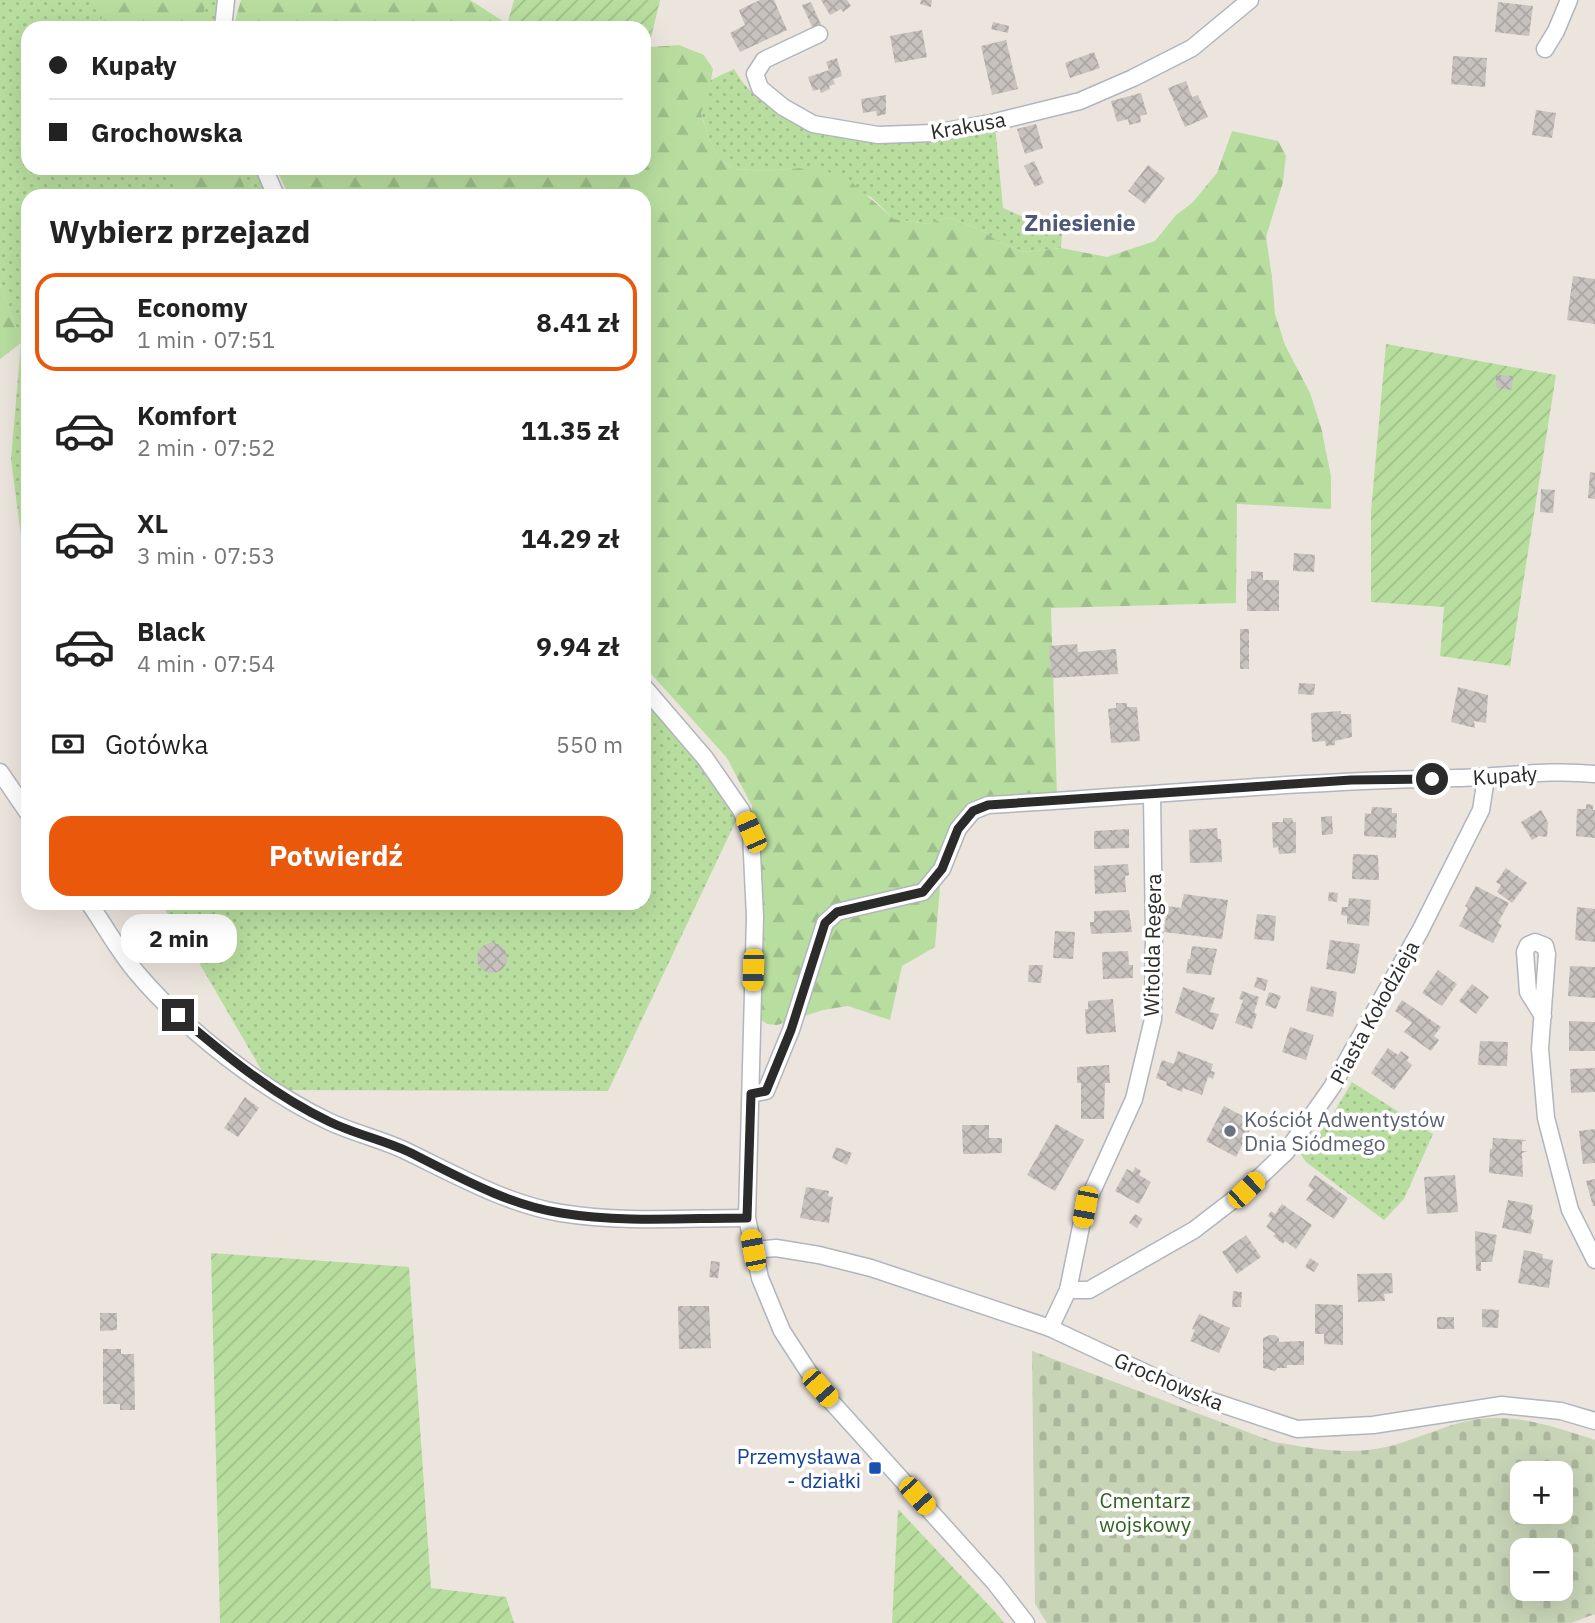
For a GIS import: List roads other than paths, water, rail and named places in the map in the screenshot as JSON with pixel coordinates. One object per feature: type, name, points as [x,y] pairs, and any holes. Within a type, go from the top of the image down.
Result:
[{"type":"street","points":[[224,21],[226,0]]},
{"type":"street","name":"Krakusa","points":[[819,34],[764,60],[754,74],[760,88],[783,107],[813,124],[878,135],[934,133],[991,123],[1080,101],[1123,83],[1192,48],[1250,0]]},
{"type":"street","points":[[1545,49],[1569,0]]},
{"type":"street","points":[[651,695],[705,758],[741,810],[751,832],[755,917],[747,1218],[760,1278],[782,1331],[820,1388],[995,1583],[1026,1623]]},
{"type":"street","name":"Kupały","points":[[751,1094],[766,1091],[791,1030],[825,923],[837,912],[923,892],[942,869],[958,829],[973,811],[988,805],[1351,780],[1486,778],[1568,771],[1595,774]]},
{"type":"street","points":[[0,772],[21,803]]},
{"type":"street","name":"Piasta Kołodzieja","points":[[1068,1290],[1089,1290],[1194,1230],[1246,1190],[1286,1152],[1332,1087],[1420,932],[1481,810],[1486,778]]},
{"type":"street","name":"Witolda Regera","points":[[1050,1328],[1068,1290],[1085,1207],[1134,1099],[1153,1020],[1152,795]]},
{"type":"street","points":[[94,910],[135,970],[178,1015],[273,1090],[330,1122],[399,1148],[485,1188],[550,1211],[629,1219],[747,1218]]},
{"type":"street","points":[[1543,1016],[1540,1049],[1546,1118],[1570,1210],[1595,1260]]},
{"type":"street","name":"Grochowska","points":[[753,1250],[776,1248],[872,1268],[1050,1328],[1191,1394],[1297,1429],[1373,1425],[1502,1405],[1561,1411],[1595,1422]]},
{"type":"place","name":"Kościół Adwentystów Dnia Siódmego","points":[[1230,1131]]},
{"type":"place","name":"Przemysława - działki","points":[[875,1468]]},
{"type":"district","name":"Zniesienie","points":[[1080,222]]},
{"type":"park label","name":"Cmentarz wojskowy","points":[[1145,1512]]}]
